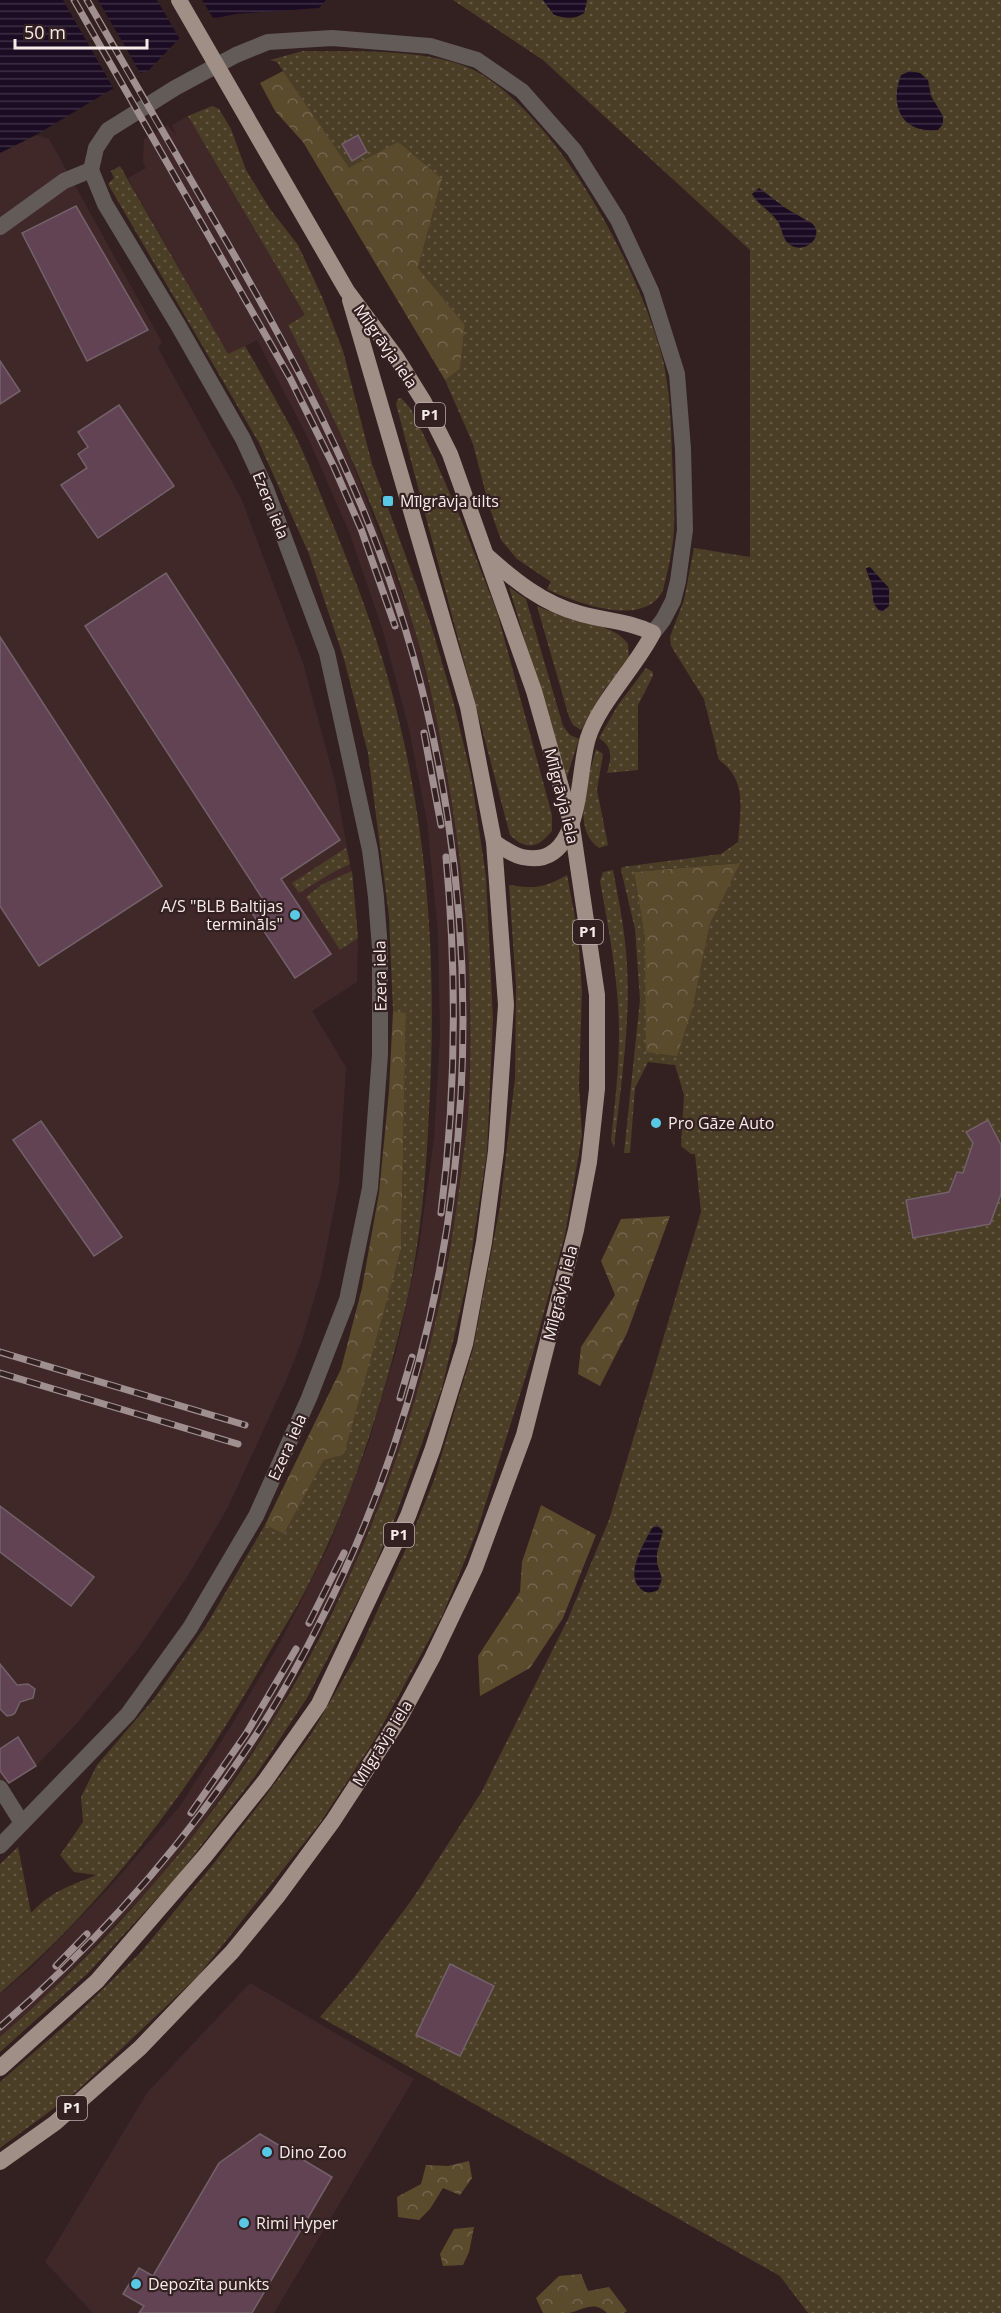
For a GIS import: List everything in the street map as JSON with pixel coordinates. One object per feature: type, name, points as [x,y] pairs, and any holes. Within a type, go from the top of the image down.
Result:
[{"type":"main road","name":"Mīlgrāvja iela","points":[[0,2162],[55,2123],[140,2048],[232,1952],[277,1897],[333,1821],[398,1721],[432,1658],[475,1568],[524,1435],[576,1230],[593,1132],[599,1054],[597,995],[572,826],[534,691],[450,454],[424,402],[396,357],[347,291],[179,0]]},
{"type":"main road","name":"Mīlgrāvja iela","points":[[0,2068],[97,1981],[205,1856],[265,1781],[319,1704],[408,1516],[434,1448],[465,1344],[486,1231],[496,1151],[506,1005],[494,842],[468,706],[347,291]]},
{"type":"main road","points":[[485,554],[514,580],[558,606],[579,614],[636,624],[653,633],[645,651],[604,708],[588,737],[572,826],[562,846],[542,859],[520,857],[494,842]]},
{"type":"street","points":[[0,227],[64,182],[91,170],[96,148],[108,130],[206,71],[268,42],[332,38],[430,46],[477,60],[522,91],[574,150],[618,220],[651,291],[677,374],[683,449],[685,530],[678,581],[672,601],[663,620],[653,633]]},
{"type":"street","name":"Ezera iela","points":[[0,1846],[128,1714],[190,1628],[256,1516],[309,1398],[347,1299],[370,1188],[380,1055],[380,950],[370,850],[327,653],[266,489],[243,439],[105,204],[91,170]]},
{"type":"street","points":[[0,1788],[22,1823]]},
{"type":"shaded area","points":[[0,0],[326,0],[319,8],[236,14],[211,19],[179,39],[148,71],[137,74],[36,135],[0,153]]},
{"type":"shaded area","points":[[453,0],[543,0],[551,10],[566,18],[572,18],[584,13],[587,0],[1001,0],[1001,2313],[808,2313],[780,2276],[320,2017],[354,1978],[413,1898],[481,1793],[568,1619],[609,1520],[701,1212],[695,1154],[691,1154],[681,1146],[684,1095],[675,1065],[648,1062],[635,1088],[630,1153],[624,1153],[640,1000],[635,929],[621,870],[622,867],[721,854],[738,842],[741,808],[738,787],[728,768],[719,760],[704,699],[671,646],[670,637],[684,600],[694,548],[750,557],[750,250],[543,60]],"holes":[[[739,863],[710,924],[693,1006],[645,939],[634,872]]]},
{"type":"shaded area","points":[[543,0],[587,0],[584,13],[561,17],[554,15]]},
{"type":"shaded area","points":[[303,51],[419,55],[463,65],[481,74],[511,97],[540,127],[594,202],[636,284],[652,324],[667,383],[670,407],[674,530],[663,590],[654,602],[626,611],[592,606],[560,595],[547,589],[551,582],[517,559],[501,540],[489,506],[473,444],[445,380],[460,369],[465,325],[418,268],[442,179],[349,169],[277,62],[270,60]]},
{"type":"shaded area","points":[[910,71],[920,73],[928,80],[931,96],[943,116],[943,124],[938,130],[915,127],[907,123],[902,116],[898,107],[898,86],[901,75]]},
{"type":"shaded area","points":[[212,106],[219,109],[231,129],[246,170],[270,209],[298,245],[323,299],[343,351],[372,464],[431,625],[453,700],[471,775],[486,877],[493,1019],[487,1152],[467,1282],[442,1388],[392,1526],[365,1587],[307,1698],[256,1775],[176,1878],[88,1973],[0,2052],[0,2037],[68,1975],[100,1942],[192,1838],[246,1763],[288,1696],[326,1626],[359,1554],[388,1481],[413,1406],[434,1329],[450,1251],[467,1126],[470,1015],[467,933],[453,810],[427,676],[400,583],[372,508],[288,325],[305,315],[188,116]]},
{"type":"shaded area","points":[[188,116],[305,315],[288,325],[318,384],[350,457],[413,622],[438,724],[457,832],[466,909],[471,1002],[469,1103],[456,1216],[434,1329],[413,1410],[388,1483],[347,1581],[273,1721],[201,1826],[147,1892],[36,2006],[0,2037],[0,1994],[34,1965],[108,1889],[180,1806],[233,1723],[283,1637],[330,1543],[368,1444],[397,1348],[419,1247],[434,1139],[440,1036],[438,932],[427,821],[409,729],[383,631],[350,534],[308,438],[257,340],[228,355],[128,178],[146,168],[143,162],[144,139],[168,125],[176,136],[172,125]]},
{"type":"shaded area","points":[[36,135],[49,139],[162,342],[158,348],[241,498],[303,663],[335,782],[352,874],[358,938],[357,982],[312,1011],[346,1067],[339,1183],[321,1276],[301,1343],[285,1383],[227,1509],[189,1574],[137,1650],[79,1721],[36,1766],[8,1784],[5,1780],[0,1783],[0,153]]},
{"type":"shaded area","points":[[120,166],[228,354],[245,346],[294,433],[349,565],[383,661],[410,772],[426,884],[432,997],[426,1162],[414,1266],[394,1354],[372,1428],[346,1502],[314,1573],[242,1700],[213,1746],[150,1835],[79,1918],[0,1993],[0,1864],[18,1847],[31,1913],[54,1894],[96,1875],[74,1872],[60,1855],[83,1822],[81,1797],[97,1765],[153,1700],[207,1624],[265,1525],[284,1534],[324,1460],[374,1343],[401,1249],[406,1013],[393,1011],[389,917],[368,753],[344,659],[309,554],[259,443],[108,184],[114,178],[111,171]]},
{"type":"shaded area","points":[[759,188],[787,209],[813,224],[816,234],[812,243],[797,248],[789,244],[778,222],[752,194]]},
{"type":"shaded area","points":[[401,398],[411,409],[429,446],[459,514],[497,612],[552,815],[552,831],[537,844],[522,844],[510,835],[396,404]]},
{"type":"shaded area","points":[[870,567],[889,588],[889,606],[882,612],[874,603],[866,568]]},
{"type":"shaded area","points":[[509,587],[526,599],[563,726],[570,735],[579,739],[566,780]]},
{"type":"shaded area","points":[[537,606],[573,620],[610,630],[628,644],[629,658],[604,690],[581,730],[573,725],[569,717]]},
{"type":"shaded area","points":[[646,668],[653,672],[653,676],[638,705],[638,770],[607,773],[610,754],[607,746],[599,738],[618,705]]},
{"type":"shaded area","points":[[596,749],[603,754],[597,790],[608,845],[599,848],[590,839],[583,815],[586,787]]},
{"type":"shaded area","points":[[346,848],[350,864],[299,893],[292,883]]},
{"type":"shaded area","points":[[613,870],[625,942],[628,1001],[614,1148],[611,1140],[618,1073],[619,1014],[613,957],[600,881],[603,872]]},
{"type":"shaded area","points":[[352,871],[358,938],[340,950],[306,897],[323,884]]},
{"type":"shaded area","points":[[567,875],[578,933],[582,991],[579,1086],[582,1135],[565,1235],[533,1353],[477,1531],[443,1614],[375,1739],[320,1823],[198,1976],[76,2092],[0,2148],[0,2082],[70,2021],[141,1952],[261,1802],[310,1736],[357,1655],[409,1542],[434,1480],[473,1349],[500,1206],[515,1078],[516,986],[509,885],[539,886],[552,883]]},
{"type":"shaded area","points":[[657,1525],[663,1531],[657,1553],[657,1563],[662,1579],[658,1590],[647,1592],[636,1583],[635,1568],[652,1528]]},
{"type":"shaded area","points":[[250,1983],[414,2079],[274,2313],[93,2313],[45,2262],[147,2093]]},
{"type":"green space","points":[[283,71],[349,168],[398,142],[442,179],[418,268],[465,325],[460,369],[445,380],[303,142],[275,111],[260,83]]},
{"type":"green space","points":[[740,863],[710,924],[693,1006],[677,1056],[646,1052],[645,939],[634,872]]},
{"type":"green space","points":[[393,1011],[406,1013],[401,1249],[344,1454],[324,1460],[284,1534],[265,1525],[341,1369],[362,1288],[379,1193],[389,1091]]},
{"type":"green space","points":[[670,1216],[627,1333],[600,1386],[578,1374],[581,1347],[615,1295],[601,1261],[621,1219]]},
{"type":"green space","points":[[541,1505],[596,1535],[563,1618],[530,1668],[480,1696],[478,1656],[520,1592],[522,1562]]},
{"type":"green space","points":[[469,2161],[472,2178],[460,2195],[443,2188],[430,2209],[419,2220],[398,2217],[397,2197],[421,2184],[426,2165],[448,2166]]},
{"type":"green space","points":[[474,2227],[469,2252],[463,2265],[443,2266],[440,2254],[454,2229]]},
{"type":"green space","points":[[581,2274],[588,2291],[609,2287],[627,2311],[607,2313],[593,2306],[569,2313],[543,2313],[536,2298],[559,2276]]},
{"type":"pier","points":[[63,0],[98,0],[142,76],[115,91]]},
{"type":"pier","points":[[157,0],[202,0],[215,21],[181,41]]},
{"type":"building","points":[[358,135],[367,152],[352,161],[342,144]]},
{"type":"building","points":[[76,206],[148,330],[87,361],[22,233]]},
{"type":"building","points":[[0,361],[20,391],[0,404]]},
{"type":"building","points":[[119,405],[174,486],[98,538],[61,485],[87,468],[78,454],[88,447],[78,432]]},
{"type":"building","points":[[166,573],[340,840],[281,879],[331,954],[295,978],[250,910],[264,901],[85,626]]},
{"type":"building","points":[[0,637],[162,886],[39,966],[0,906]]},
{"type":"building","points":[[988,1120],[1001,1145],[1001,1194],[990,1224],[913,1238],[906,1200],[949,1192],[957,1172],[963,1173],[973,1143],[966,1132]]},
{"type":"building","points":[[41,1121],[122,1237],[94,1256],[13,1140]]},
{"type":"building","points":[[0,1506],[94,1577],[71,1606],[0,1552]]},
{"type":"building","points":[[0,1664],[17,1685],[28,1684],[35,1689],[33,1698],[20,1702],[15,1713],[7,1716],[0,1709]]},
{"type":"building","points":[[18,1737],[36,1766],[9,1783],[0,1771],[0,1749]]},
{"type":"building","points":[[450,1964],[494,1986],[460,2056],[416,2035]]},
{"type":"building","name":"Rimi Hyper","points":[[260,2134],[332,2177],[252,2313],[139,2313],[144,2306],[123,2294],[139,2268],[153,2276],[219,2163]]},
{"type":"railway","points":[[74,0],[290,378],[334,467],[361,529],[395,626]]},
{"type":"railway","points":[[0,2027],[75,1958],[144,1884],[176,1845],[237,1764],[265,1721],[320,1622],[376,1495],[419,1363],[447,1228],[461,1091],[461,954],[448,816],[420,681],[378,548],[344,464],[283,343],[87,0]]},
{"type":"railway","points":[[424,733],[441,825]]},
{"type":"railway","points":[[441,1213],[450,1124],[453,1035],[452,946],[446,857]]},
{"type":"railway","points":[[0,1352],[245,1425]]},
{"type":"railway","points":[[400,1398],[412,1357]]},
{"type":"railway","points":[[0,1373],[238,1444]]},
{"type":"railway","points":[[309,1623],[344,1553]]},
{"type":"railway","points":[[191,1813],[246,1734],[296,1649]]},
{"type":"railway","points":[[56,1966],[87,1934]]},
{"type":"place","name":"Mīlgrāvja tilts","points":[[388,501]]},
{"type":"place","name":"A/S \"BLB Baltijas termināls\"","points":[[295,915]]},
{"type":"place","name":"Pro Gāze Auto","points":[[656,1123]]},
{"type":"place","name":"Dino Zoo","points":[[267,2152]]},
{"type":"place","name":"Rimi Hyper","points":[[244,2223]]},
{"type":"place","name":"Depozīta punkts","points":[[136,2284]]}]
